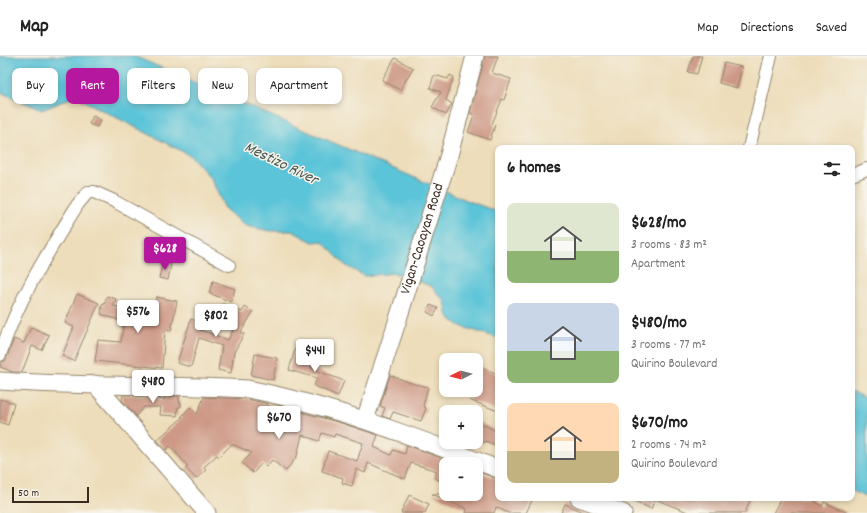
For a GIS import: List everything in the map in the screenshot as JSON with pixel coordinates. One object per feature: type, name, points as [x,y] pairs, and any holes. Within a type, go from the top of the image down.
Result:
[{"type":"main road","name":"Vigan-Caoayan Road","points":[[365,420],[449,155],[475,56]]},
{"type":"main road","points":[[0,381],[39,384],[95,384],[248,389],[365,420],[495,468]]},
{"type":"main road","points":[[95,384],[207,513]]},
{"type":"main road","points":[[589,501],[624,513]]},
{"type":"street","points":[[750,145],[771,56]]},
{"type":"street","points":[[855,174],[867,169]]},
{"type":"street","points":[[0,355],[8,330],[28,288],[78,204],[88,192],[94,192],[114,201],[229,265]]},
{"type":"water","name":"Mestizo River","points":[[0,56],[134,56],[162,68],[127,68],[127,104],[190,104],[190,80],[198,84],[198,104],[244,104],[471,202],[495,211],[495,337],[460,326],[448,317],[445,301],[431,286],[395,273],[364,276],[345,265],[322,241],[313,242],[292,231],[270,231],[246,226],[225,209],[211,178],[191,156],[90,104],[119,104],[119,68],[66,68],[66,100],[58,103],[58,68],[12,68],[12,97],[0,92]]},
{"type":"water","points":[[28,104],[56,104],[42,110]]},
{"type":"water","points":[[855,393],[867,399],[867,498],[855,492]]},
{"type":"building","points":[[485,56],[498,56],[492,73],[511,79],[504,100],[502,99],[492,124],[495,125],[490,140],[468,132],[474,115],[470,113]]},
{"type":"building","points":[[693,56],[702,56],[697,74],[688,72]]},
{"type":"building","points":[[395,58],[413,68],[400,90],[382,80]]},
{"type":"building","points":[[724,63],[742,67],[737,88],[719,83]]},
{"type":"building","points":[[434,75],[448,79],[450,75],[454,77],[446,100],[452,104],[446,115],[432,107],[441,92],[430,88]]},
{"type":"building","points":[[93,116],[101,120],[97,127],[89,124]]},
{"type":"building","points":[[163,262],[171,264],[168,280],[159,278]]},
{"type":"building","points":[[213,281],[235,289],[231,302],[209,293]]},
{"type":"building","points":[[77,294],[99,303],[74,361],[62,356],[74,327],[65,323]]},
{"type":"building","points":[[107,296],[116,299],[113,306],[154,313],[156,297],[177,301],[171,331],[165,330],[162,368],[95,361],[98,340],[121,342],[124,322],[101,314],[102,304],[104,305]]},
{"type":"building","points":[[223,304],[242,312],[245,307],[253,312],[241,332],[244,334],[234,352],[231,373],[218,370],[222,346],[199,338],[191,367],[177,363],[191,319],[203,323],[200,330],[228,340],[236,324],[218,316]]},
{"type":"building","points":[[430,305],[438,308],[434,316],[427,312]]},
{"type":"building","points":[[31,327],[49,335],[42,350],[32,346],[22,372],[13,372],[0,367],[1,362],[5,361],[7,357],[14,339],[24,343]]},
{"type":"building","points":[[295,349],[314,355],[311,368],[344,381],[338,396],[314,386],[317,378],[289,370]]},
{"type":"building","points":[[255,354],[277,358],[273,380],[251,375]]},
{"type":"building","points":[[483,368],[495,373],[495,410],[469,400],[470,397],[483,397]]},
{"type":"building","points":[[390,375],[417,385],[428,387],[423,406],[426,408],[421,421],[393,412],[390,419],[382,416],[385,408],[380,406]]},
{"type":"building","points":[[123,395],[160,396],[159,399],[164,400],[165,396],[179,396],[181,407],[178,407],[177,416],[160,415],[161,407],[144,407],[136,416],[122,400]]},
{"type":"building","points":[[204,397],[247,399],[268,404],[267,406],[278,408],[279,406],[378,435],[374,447],[391,455],[393,450],[405,454],[407,445],[439,457],[439,480],[434,478],[437,471],[411,463],[405,479],[368,463],[365,473],[356,469],[352,486],[342,483],[343,478],[322,471],[328,451],[357,461],[363,443],[335,434],[334,437],[322,433],[319,441],[302,435],[297,456],[286,471],[272,460],[266,467],[262,463],[253,473],[242,463],[252,453],[232,444],[219,457],[217,455],[204,467],[206,470],[196,479],[186,468],[188,466],[170,446],[166,450],[157,440],[183,417],[181,417],[190,407],[197,414]]},
{"type":"building","points":[[0,399],[14,403],[8,425],[0,422]]},
{"type":"building","points":[[483,424],[495,430],[495,445],[485,441],[484,443]]},
{"type":"building","points":[[483,474],[495,478],[495,501],[532,501],[526,513],[508,513],[496,507],[494,513],[466,513],[467,509],[448,501],[483,501]]},
{"type":"building","points":[[432,494],[439,494],[439,497]]},
{"type":"building","points":[[409,495],[429,504],[425,513],[401,513]]},
{"type":"building","points":[[634,501],[654,501],[651,509]]},
{"type":"building","points":[[660,501],[750,501],[745,513],[690,513]]},
{"type":"building","points":[[779,501],[814,501],[822,506],[824,502],[848,513],[773,513]]},
{"type":"building","points":[[565,504],[586,513],[561,513]]}]
